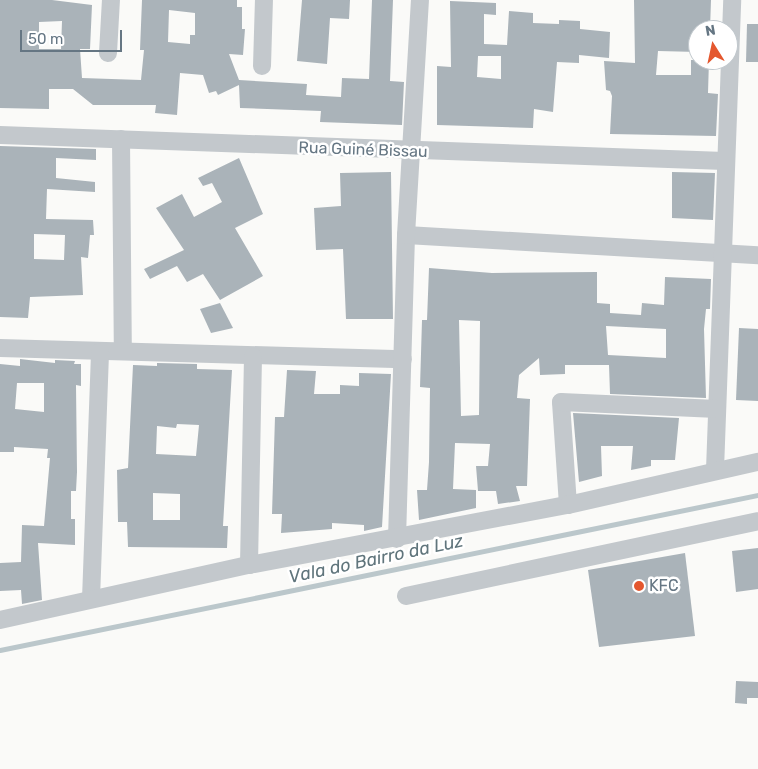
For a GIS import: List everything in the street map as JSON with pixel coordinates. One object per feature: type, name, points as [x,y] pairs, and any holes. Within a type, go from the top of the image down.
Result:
[{"type":"street","points":[[108,53],[111,0]]},
{"type":"street","points":[[262,66],[264,0]]},
{"type":"street","points":[[397,539],[409,152],[420,0]]},
{"type":"street","points":[[715,470],[732,0]]},
{"type":"street","name":"Rua Guiné Bissau","points":[[0,135],[409,152],[725,161]]},
{"type":"street","points":[[122,139],[122,352]]},
{"type":"street","points":[[406,235],[758,255]]},
{"type":"street","points":[[0,348],[253,357],[403,359]]},
{"type":"street","points":[[91,599],[100,352]]},
{"type":"street","points":[[249,565],[253,357]]},
{"type":"street","points":[[568,504],[561,402],[717,408]]},
{"type":"street","points":[[0,620],[249,565],[397,539],[758,462]]},
{"type":"street","points":[[406,596],[758,521]]},
{"type":"building","points":[[0,0],[52,0],[92,5],[90,49],[80,49],[82,78],[141,80],[144,50],[140,50],[142,0],[237,0],[237,7],[242,7],[242,29],[245,29],[243,55],[229,54],[239,80],[307,84],[306,95],[341,97],[342,78],[369,79],[372,0],[393,0],[390,81],[404,82],[402,125],[320,122],[321,111],[240,108],[239,85],[218,95],[216,91],[209,93],[203,75],[180,73],[177,115],[155,113],[156,105],[93,105],[73,89],[49,89],[49,109],[0,108]],"holes":[[[169,10],[195,13],[195,35],[190,35],[190,44],[168,42]],[[62,21],[61,49],[39,49],[39,22]]]},
{"type":"building","points":[[302,0],[350,0],[349,19],[330,18],[327,64],[297,61]]},
{"type":"building","points":[[634,0],[711,0],[710,20],[688,20],[688,52],[658,51],[656,75],[691,75],[691,70],[709,70],[708,93],[718,94],[716,136],[610,134],[612,96],[610,91],[606,90],[604,61],[635,63]]},
{"type":"building","points":[[450,1],[496,3],[496,15],[484,14],[484,44],[507,45],[509,11],[533,13],[533,23],[559,24],[559,20],[580,21],[580,29],[610,32],[609,58],[579,55],[579,63],[557,62],[553,112],[534,109],[533,128],[437,125],[437,66],[451,67]],"holes":[[[478,56],[501,56],[501,79],[477,77]]]},
{"type":"building","points":[[747,24],[758,24],[758,62],[746,62]]},
{"type":"building","points":[[0,146],[96,149],[96,160],[56,158],[56,178],[95,182],[95,192],[47,189],[46,219],[93,220],[94,235],[90,235],[88,258],[81,257],[83,295],[30,297],[28,318],[0,317]],"holes":[[[34,234],[65,235],[64,260],[34,259]]]},
{"type":"building","points":[[239,158],[263,214],[235,228],[263,276],[220,300],[203,274],[187,282],[177,266],[150,279],[144,269],[184,250],[156,208],[182,194],[194,217],[222,202],[212,183],[203,186],[198,178]]},
{"type":"building","points":[[391,172],[393,319],[346,319],[343,249],[316,250],[314,208],[341,206],[340,173]]},
{"type":"building","points":[[672,172],[715,173],[713,220],[672,218]]},
{"type":"building","points":[[429,268],[492,273],[597,272],[597,303],[610,304],[610,313],[641,315],[642,303],[664,305],[665,277],[711,279],[710,309],[706,309],[704,329],[706,398],[610,394],[609,365],[565,365],[565,374],[540,375],[539,358],[519,375],[517,398],[530,399],[527,486],[516,486],[520,501],[498,504],[496,491],[478,491],[476,466],[488,466],[490,444],[455,443],[453,489],[476,490],[476,508],[419,520],[417,490],[427,490],[429,462],[430,388],[420,387],[422,320],[427,320]],"holes":[[[459,320],[480,321],[479,415],[461,416]],[[606,326],[666,329],[666,358],[608,355]]]},
{"type":"building","points":[[220,303],[233,328],[211,333],[200,309]]},
{"type":"building","points":[[739,328],[758,329],[758,401],[736,400]]},
{"type":"building","points":[[20,359],[55,363],[55,360],[75,361],[74,364],[81,364],[81,386],[76,385],[76,491],[71,491],[71,519],[75,519],[75,545],[38,543],[42,600],[22,604],[21,590],[0,591],[0,563],[21,562],[22,525],[44,526],[50,458],[47,458],[48,449],[14,447],[14,452],[0,452],[0,364],[20,366]],"holes":[[[17,383],[44,383],[44,412],[15,409]]]},
{"type":"building","points":[[157,363],[197,364],[197,369],[232,370],[223,526],[228,526],[227,548],[128,547],[127,522],[118,522],[117,470],[128,468],[133,365],[157,366]],"holes":[[[177,424],[199,425],[196,456],[156,454],[157,426],[176,428]],[[153,493],[180,494],[180,520],[153,520]]]},
{"type":"building","points":[[287,370],[316,371],[314,394],[340,394],[340,385],[359,386],[359,373],[391,374],[382,527],[364,531],[364,525],[332,523],[332,529],[281,533],[282,514],[272,514],[275,417],[284,417]]},
{"type":"building","points":[[573,413],[679,418],[675,460],[651,460],[651,466],[631,470],[633,446],[601,446],[602,476],[579,482]]},
{"type":"building","points":[[758,548],[758,589],[736,592],[732,551]]},
{"type":"building","name":"KFC","points":[[685,553],[695,636],[599,647],[588,570]]},
{"type":"building","points":[[736,681],[758,682],[758,698],[747,698],[747,704],[735,703]]},
{"type":"waterway","name":"Vala do Bairro da Luz","points":[[0,650],[758,495]]},
{"type":"place","name":"KFC","points":[[639,586]]}]
